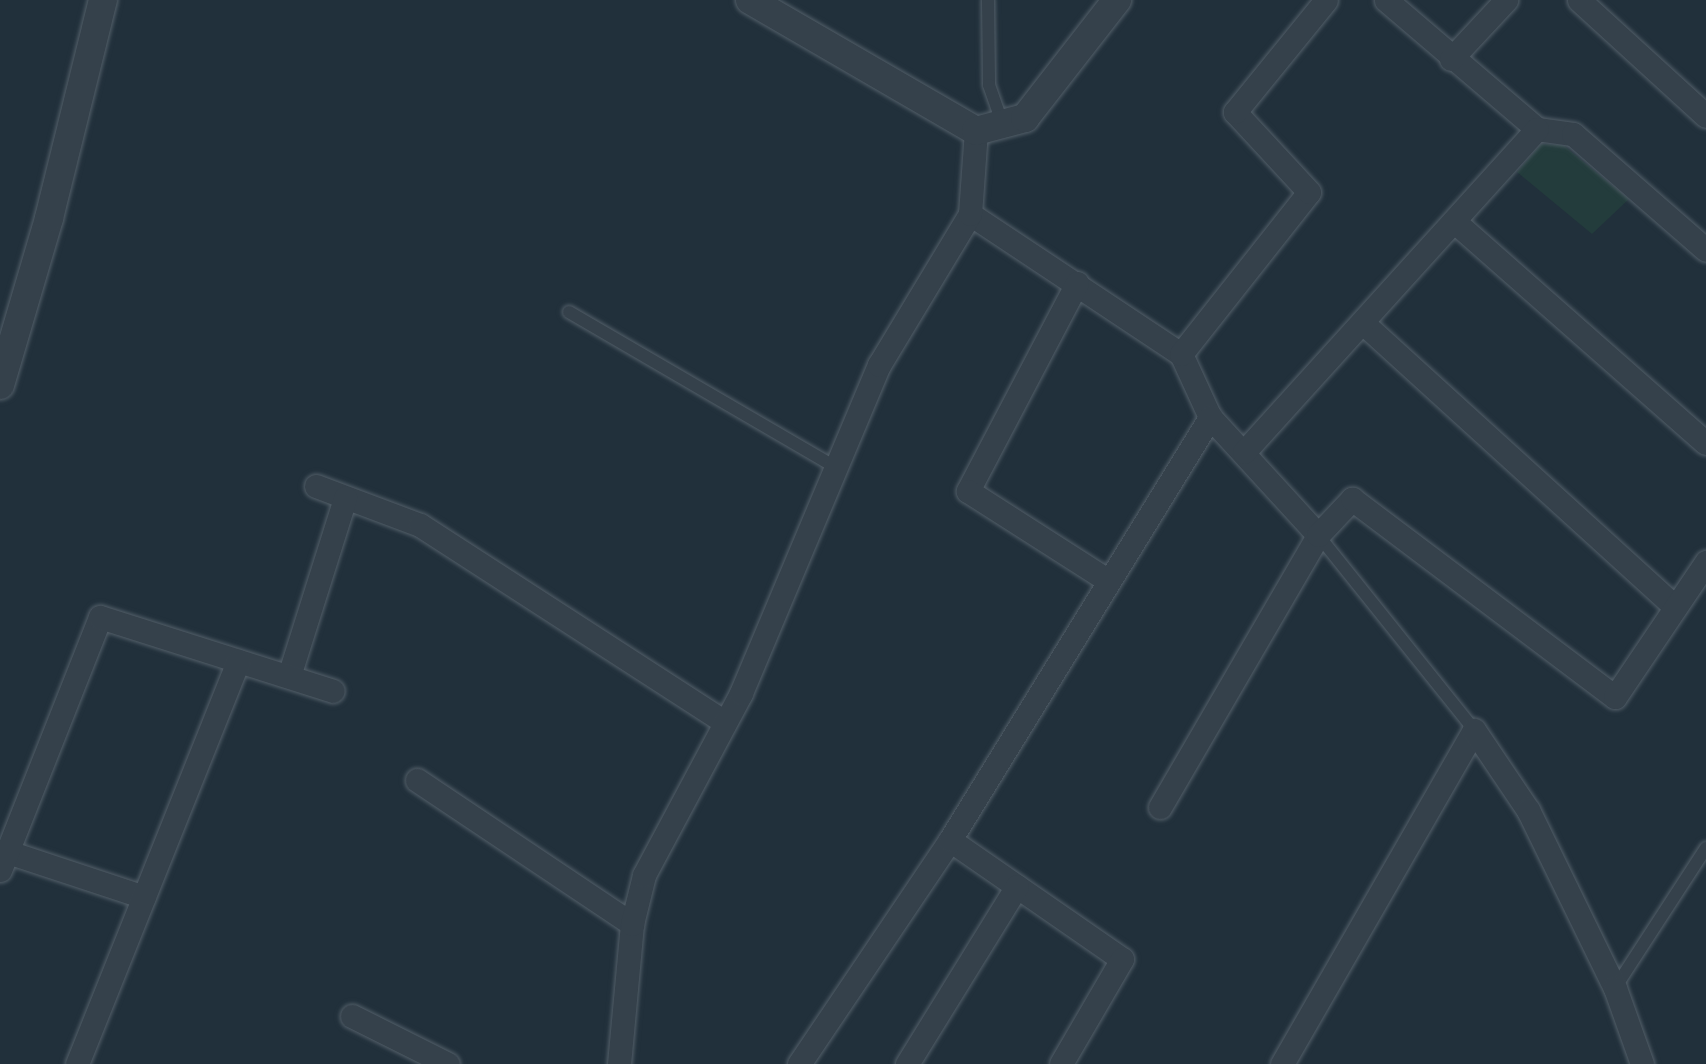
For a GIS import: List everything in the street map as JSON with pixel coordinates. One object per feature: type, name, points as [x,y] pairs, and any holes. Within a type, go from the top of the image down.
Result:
[{"type":"street","points":[[0,385],[49,218],[103,0]]},
{"type":"street","points":[[750,0],[989,128],[1025,118],[1117,0]]},
{"type":"street","points":[[1181,354],[1309,192],[1235,112],[1326,0]]},
{"type":"street","points":[[1386,0],[1451,59],[1536,129],[1573,134],[1706,250]]},
{"type":"street","points":[[1451,59],[1506,0]]},
{"type":"street","points":[[1579,0],[1706,116]]},
{"type":"street","points":[[619,1064],[632,924],[644,875],[725,722],[879,365],[970,214],[989,128]]},
{"type":"street","points":[[1244,452],[1455,222],[1536,129]]},
{"type":"street","points":[[970,214],[1181,354],[1210,417],[1318,535]]},
{"type":"street","points":[[1455,222],[1706,443]]},
{"type":"street","points":[[1077,283],[968,491],[1107,580]]},
{"type":"street","points":[[1363,323],[1675,607]]},
{"type":"street","points":[[799,1064],[950,840],[1107,580],[1210,417]]},
{"type":"street","points":[[316,486],[420,524],[725,722]]},
{"type":"street","points":[[289,676],[345,498]]},
{"type":"street","points":[[1160,807],[1318,535],[1352,499],[1615,697],[1706,562]]},
{"type":"street","points":[[144,897],[4,861],[100,617],[333,691]]},
{"type":"street","points":[[77,1064],[238,661]]},
{"type":"street","points":[[1282,1064],[1474,730],[1528,810],[1615,988],[1642,1064]]},
{"type":"street","points":[[416,780],[632,924]]},
{"type":"street","points":[[950,840],[1122,958],[1061,1064]]},
{"type":"street","points":[[907,1064],[1017,886]]},
{"type":"street","points":[[352,1016],[447,1064]]},
{"type":"lane","points":[[988,0],[989,128]]},
{"type":"lane","points":[[569,312],[834,466]]},
{"type":"lane","points":[[1318,535],[1474,730]]},
{"type":"lane","points":[[1615,988],[1706,848]]},
{"type":"green space","points":[[1541,144],[1563,145],[1629,199],[1592,234],[1517,172]]}]
